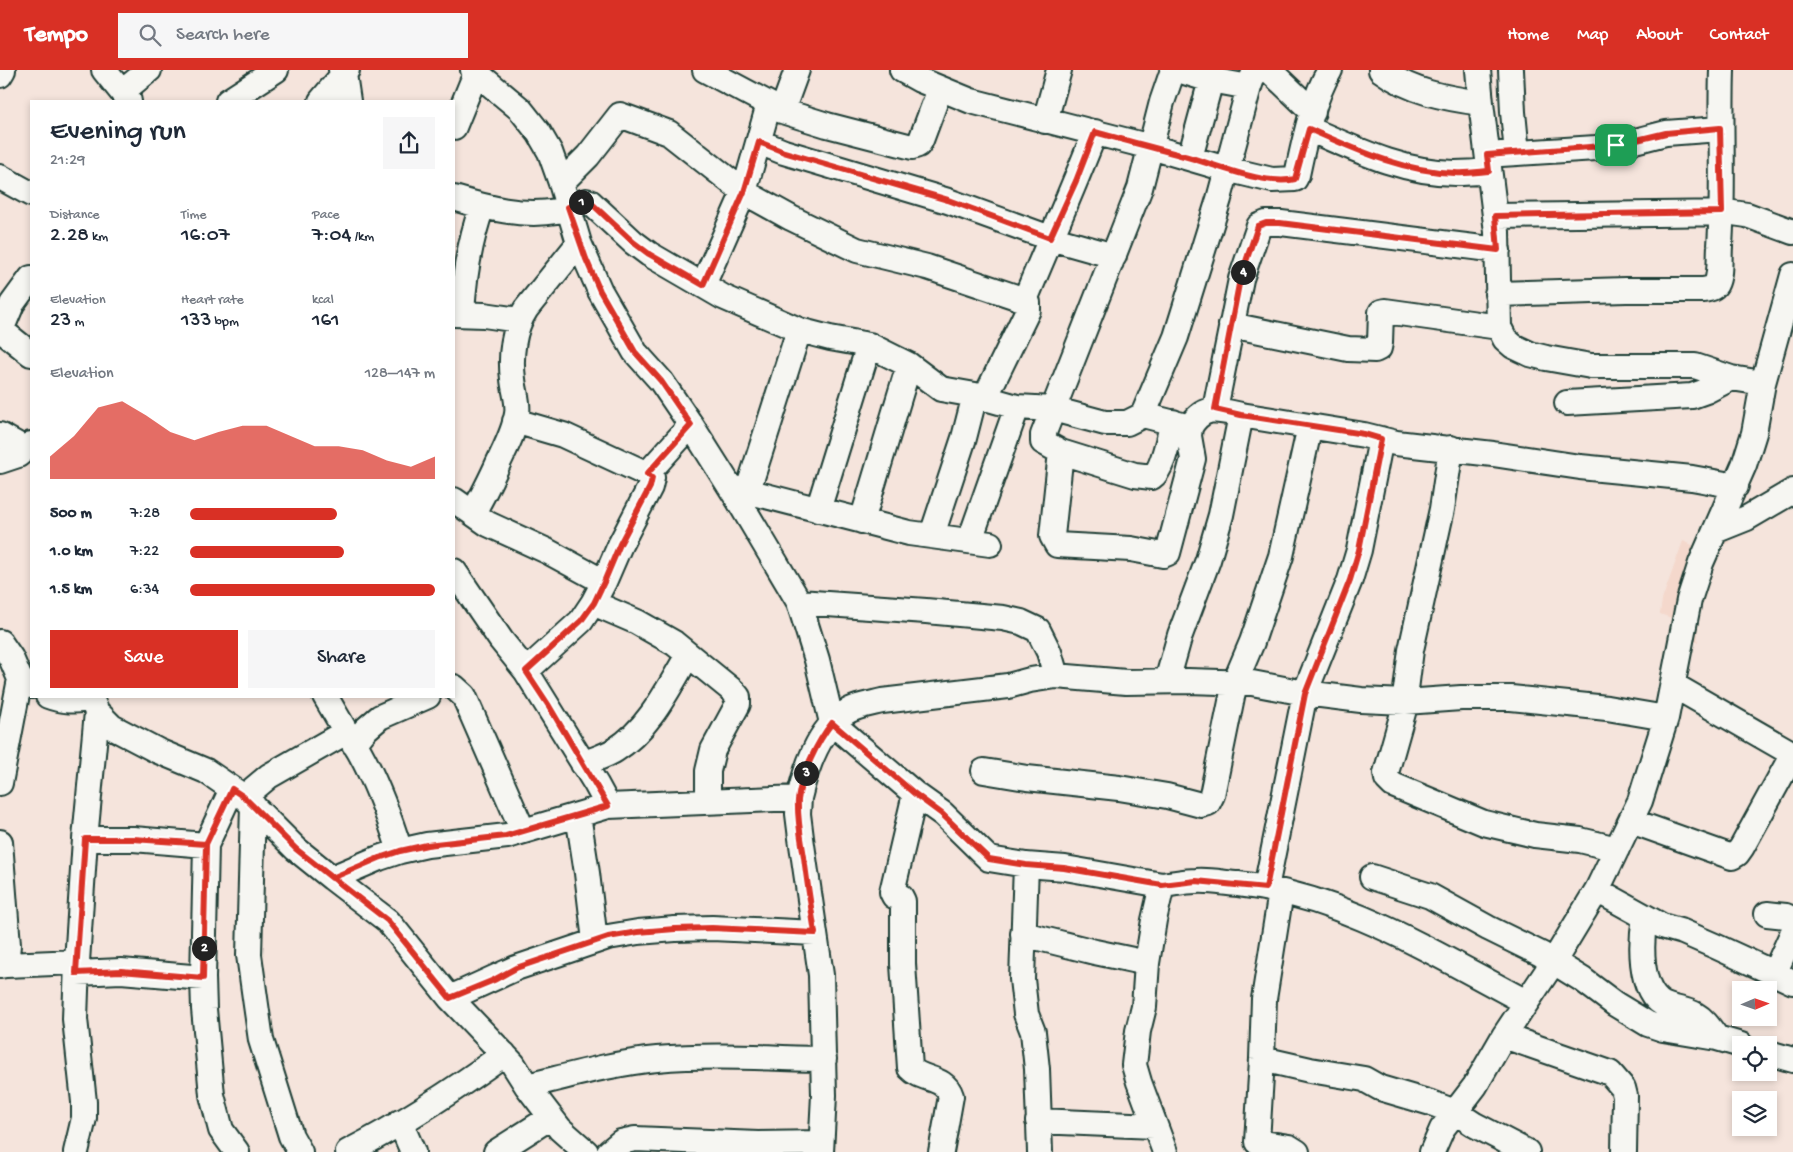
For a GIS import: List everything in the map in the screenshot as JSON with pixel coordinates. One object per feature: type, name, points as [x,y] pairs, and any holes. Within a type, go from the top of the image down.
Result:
[{"type":"street","points":[[0,75],[3,70]]},
{"type":"street","points":[[104,70],[125,97],[149,70]]},
{"type":"street","points":[[230,100],[276,70]]},
{"type":"street","points":[[705,70],[775,108],[827,125],[912,147],[918,145],[921,140],[940,89]]},
{"type":"street","points":[[703,285],[744,192],[759,142],[775,108],[797,70]]},
{"type":"street","points":[[902,70],[940,89],[971,101],[1272,180],[1295,179],[1324,80],[1330,70]]},
{"type":"street","points":[[1045,121],[1059,70]]},
{"type":"street","points":[[1173,70],[1162,102],[1140,188],[1042,440],[1060,452],[1152,478],[1156,475],[1182,425],[1206,411],[1215,409],[1241,415],[1364,434],[1421,446],[1450,448],[1572,466],[1701,479],[1736,486]]},
{"type":"street","points":[[455,198],[498,211],[534,212],[557,211],[586,201],[590,202],[633,242],[649,254],[723,297],[799,330],[869,345],[909,365],[941,388],[1017,407],[1053,409],[1105,423],[1128,423],[1143,415],[1176,337],[1219,199],[1252,78],[1211,80],[1178,70]]},
{"type":"street","points":[[1269,70],[1311,121],[1356,150],[1423,170],[1455,173],[1517,153],[1606,146],[1666,133],[1720,128]]},
{"type":"street","points":[[1382,70],[1407,86],[1427,94],[1481,103]]},
{"type":"street","points":[[1478,70],[1498,250],[1497,294],[1499,327],[1505,339],[1513,346],[1530,354],[1590,366],[1695,366],[1731,378],[1764,383]]},
{"type":"street","points":[[1511,70],[1517,153]]},
{"type":"street","points":[[1497,294],[1703,290],[1712,288],[1718,275],[1722,212],[1720,128],[1722,70]]},
{"type":"street","points":[[322,100],[344,71]]},
{"type":"street","points":[[344,71],[348,100]]},
{"type":"street","points":[[455,124],[475,71],[520,109],[539,132],[550,152],[579,244],[600,291],[635,352],[661,381],[739,489],[799,602],[817,660],[832,723],[915,794],[942,814],[989,859],[1026,865],[1064,868],[1162,885],[1196,881],[1274,890],[1321,902],[1388,929],[1526,1002]]},
{"type":"street","points":[[1190,158],[1211,80]]},
{"type":"street","points":[[561,183],[588,156],[620,115],[676,137],[744,192],[790,218],[857,250],[927,267],[1026,300],[1029,304],[1028,310],[980,397],[964,438],[932,535]]},
{"type":"street","points":[[1026,300],[1095,132]]},
{"type":"street","points":[[759,142],[784,152],[948,200],[1050,238],[1114,256]]},
{"type":"street","points":[[0,176],[30,193]]},
{"type":"street","points":[[482,207],[476,223],[458,313],[519,320]]},
{"type":"street","points":[[1495,216],[1722,212],[1747,215],[1793,232]]},
{"type":"street","points":[[1215,409],[1240,279],[1258,226],[1280,223],[1498,250]]},
{"type":"street","points":[[473,512],[483,496],[508,443],[515,421],[518,404],[512,379],[512,362],[519,320],[579,244]]},
{"type":"street","points":[[1432,1152],[1442,1129],[1474,1086],[1597,890],[1631,821],[1646,782],[1666,718],[1689,600],[1701,563],[1736,486],[1754,433],[1764,383],[1793,275]]},
{"type":"street","points":[[30,279],[12,304],[2,328],[6,334],[30,353]]},
{"type":"street","points":[[1231,325],[1348,348],[1375,350],[1379,348],[1381,312],[1383,311],[1499,327]]},
{"type":"street","points":[[739,489],[799,330]]},
{"type":"street","points":[[818,510],[869,345]]},
{"type":"street","points":[[862,521],[909,365]]},
{"type":"street","points":[[1567,403],[1692,396],[1731,378]]},
{"type":"street","points":[[739,489],[909,533],[980,542],[1017,407]]},
{"type":"street","points":[[1143,415],[1182,425]]},
{"type":"street","points":[[1167,681],[1180,635],[1204,574],[1216,533],[1241,415]]},
{"type":"street","points":[[515,421],[562,435],[652,478],[650,487],[620,544],[594,603],[581,621],[526,671]]},
{"type":"street","points":[[647,474],[691,425]]},
{"type":"street","points":[[1060,452],[1052,536],[1057,545],[1131,549],[1166,555],[1170,550],[1193,459],[1193,451],[1182,425]]},
{"type":"street","points":[[984,771],[1027,778],[1119,788],[1167,796],[1201,805],[1206,804],[1212,795],[1235,682],[1252,642],[1281,556],[1310,426]]},
{"type":"street","points":[[0,436],[28,447],[18,455],[0,461]]},
{"type":"street","points":[[1297,1152],[1289,1147],[1257,1147],[1264,998],[1274,890],[1305,694],[1350,580],[1357,557],[1381,439]]},
{"type":"street","points":[[1450,448],[1442,509],[1411,650],[1405,702],[1386,773],[1388,779],[1394,785],[1484,823],[1536,834],[1580,840],[1617,849]]},
{"type":"street","points":[[1717,530],[1748,518],[1793,491]]},
{"type":"street","points":[[455,501],[488,524],[547,551],[604,582]]},
{"type":"street","points":[[455,572],[501,640],[526,671],[608,806]]},
{"type":"street","points":[[799,602],[926,611],[1003,618],[1021,622],[1038,630],[1049,652],[1056,676]]},
{"type":"street","points":[[594,603],[674,643],[733,691],[739,700],[713,750],[708,771],[708,802]]},
{"type":"street","points":[[0,642],[26,683],[6,710],[0,783]]},
{"type":"street","points":[[583,764],[615,750],[633,736],[646,722],[663,697],[688,655]]},
{"type":"street","points":[[609,1152],[624,1140],[635,1139],[773,1144],[821,1148],[824,1059],[821,975],[801,838],[798,798],[803,779],[822,736],[832,723],[845,712],[875,702],[1008,686],[1056,676],[1126,682],[1252,683],[1305,694],[1361,700],[1405,702],[1461,698],[1512,698],[1607,708],[1666,718]]},
{"type":"street","points":[[1631,821],[1732,858],[1742,846],[1793,754],[1673,685]]},
{"type":"street","points":[[455,688],[464,696],[523,831]]},
{"type":"street","points":[[53,698],[60,701],[92,702],[112,727],[158,751],[206,771],[243,797],[296,849],[388,921],[450,998],[513,1064],[527,1086],[560,1129],[586,1152]]},
{"type":"street","points":[[326,698],[379,790],[400,851]]},
{"type":"street","points":[[237,1152],[221,1130],[212,1095],[203,978],[206,844],[243,797],[269,776],[350,738],[380,718],[424,698]]},
{"type":"street","points":[[76,1152],[84,1118],[75,1019],[92,702]]},
{"type":"street","points":[[915,794],[892,892],[894,896],[901,897],[903,901],[904,964],[910,1068],[916,1073],[942,1083],[951,1096],[941,1152]]},
{"type":"street","points":[[243,797],[249,955],[261,1040],[291,1136],[300,1152]]},
{"type":"street","points":[[332,878],[400,851],[427,845],[498,838],[608,806],[798,798]]},
{"type":"street","points":[[578,815],[595,941]]},
{"type":"street","points":[[85,839],[133,839],[206,844]]},
{"type":"street","points":[[0,842],[8,945],[3,966],[77,968],[203,978]]},
{"type":"street","points":[[1026,865],[1022,934],[1022,979],[1026,1014],[1033,1032],[1037,1069],[1040,1152]]},
{"type":"street","points":[[1372,877],[1430,896],[1554,961],[1615,1004],[1648,1024],[1663,1029],[1732,1042]]},
{"type":"street","points":[[1162,885],[1154,920],[1144,1007],[1138,1031],[1134,1065],[1138,1082],[1165,1152]]},
{"type":"street","points":[[1597,890],[1662,926],[1683,932],[1784,978],[1793,932]]},
{"type":"street","points":[[1767,914],[1786,916],[1793,919]]},
{"type":"street","points":[[1645,917],[1642,957],[1647,979],[1653,993],[1662,1003],[1698,1016],[1717,1038]]},
{"type":"street","points":[[450,998],[494,980],[516,968],[595,941],[638,932],[712,928],[815,933]]},
{"type":"street","points":[[1022,934],[1148,963]]},
{"type":"street","points":[[1504,1036],[1587,1064],[1610,1073],[1615,1077],[1623,1088],[1625,1096],[1624,1152]]},
{"type":"street","points":[[348,1152],[474,1076],[504,1054]]},
{"type":"street","points":[[1777,1055],[1793,1060]]},
{"type":"street","points":[[527,1086],[607,1067],[655,1059],[700,1056],[824,1059]]},
{"type":"street","points":[[1262,1059],[1310,1070],[1364,1079],[1380,1088],[1455,1112],[1475,1125],[1527,1152]]},
{"type":"street","points":[[496,1152],[551,1117]]},
{"type":"street","points":[[1038,1121],[1154,1126]]},
{"type":"street","points":[[400,1122],[413,1152]]},
{"type":"shaded area","points":[[1718,536],[1730,542],[1724,545],[1713,571],[1698,619],[1698,642],[1686,641],[1680,621],[1660,614],[1662,600],[1683,541],[1709,552]]},
{"type":"route","points":[[1616,145],[1487,155],[1489,171],[1455,173],[1423,170],[1403,165],[1356,150],[1309,129],[1295,179],[1272,180],[1095,132],[1076,181],[1050,238],[948,200],[812,161],[759,142],[744,192],[703,285],[649,254],[633,242],[590,202],[586,201],[568,207],[579,244],[600,291],[635,352],[661,381],[691,425],[647,474],[652,478],[650,487],[620,544],[594,603],[581,621],[526,671],[608,806],[506,836],[427,845],[400,851],[332,878],[296,849],[258,810],[232,789],[206,844],[203,978],[121,971],[76,973],[85,839],[133,839],[206,844],[212,833],[232,789],[253,805],[258,810],[296,849],[332,878],[388,921],[450,998],[494,980],[516,968],[608,937],[638,932],[712,928],[815,933],[801,838],[798,798],[803,779],[822,736],[832,723],[881,766],[942,814],[989,859],[1026,865],[1064,868],[1162,885],[1211,881],[1266,888],[1305,694],[1350,580],[1359,550],[1381,439],[1364,434],[1241,415],[1215,409],[1240,279],[1258,226],[1266,223],[1280,223],[1498,250],[1495,216],[1722,212],[1720,128],[1666,133],[1616,145]]}]
